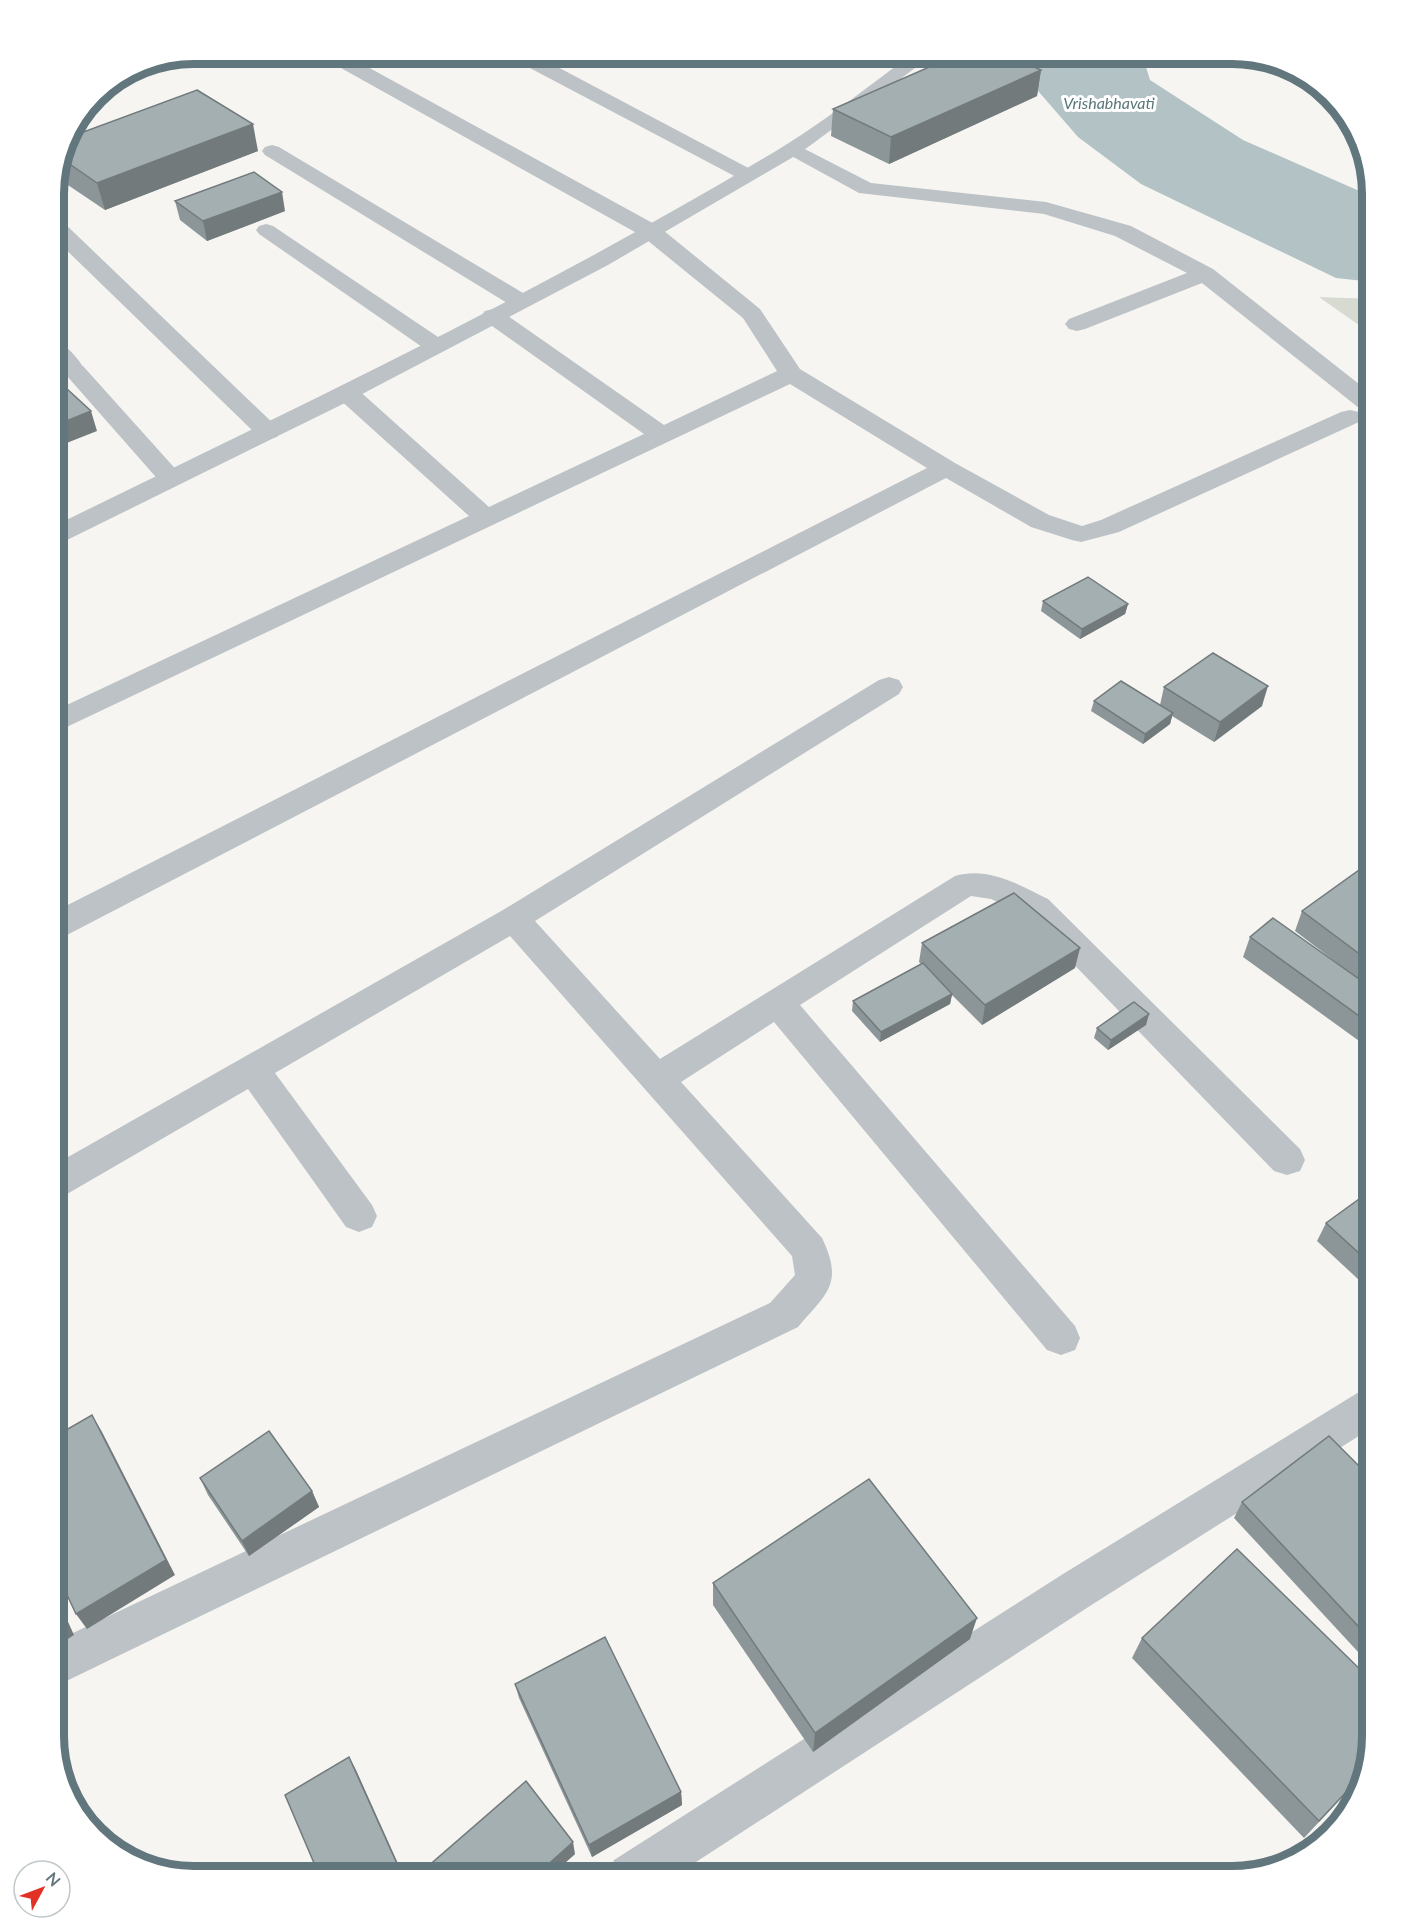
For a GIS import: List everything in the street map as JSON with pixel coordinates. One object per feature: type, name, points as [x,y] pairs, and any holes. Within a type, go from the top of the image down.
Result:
[{"type":"street","points":[[350,65],[650,231],[752,314],[791,374],[946,468],[1040,521],[1081,534],[1110,526],[1350,417]]},
{"type":"street","points":[[539,65],[747,176]]},
{"type":"street","points":[[65,531],[347,393],[650,231],[793,149],[910,65]]},
{"type":"street","points":[[793,149],[866,189],[1046,208],[1123,231],[1205,274],[1362,398]]},
{"type":"street","points":[[65,237],[268,432]]},
{"type":"street","points":[[1077,324],[1205,274]]},
{"type":"street","points":[[493,316],[662,435]]},
{"type":"street","points":[[75,370],[171,479]]},
{"type":"street","points":[[65,718],[791,374]]},
{"type":"street","points":[[347,393],[486,518]]},
{"type":"street","points":[[65,921],[946,468]]},
{"type":"street","points":[[65,1177],[514,919],[889,687]]},
{"type":"street","points":[[657,1079],[966,884],[997,888],[1037,907],[1287,1160]]},
{"type":"street","points":[[65,1660],[784,1315],[816,1280],[809,1249],[514,919]]},
{"type":"street","points":[[778,1003],[1061,1338]]},
{"type":"street","points":[[253,1069],[359,1216]]},
{"type":"street","points":[[648,1866],[1078,1589],[1362,1412]]},
{"type":"lane","points":[[272,151],[520,301]]},
{"type":"lane","points":[[266,230],[436,346]]},
{"type":"lane","points":[[65,359],[75,370]]},
{"type":"shaded area","points":[[1319,297],[1362,299],[1362,327]]},
{"type":"water","name":"Vrishabhavati","points":[[1016,65],[1145,65],[1150,80],[1243,140],[1362,192],[1362,281],[1336,278],[1141,184],[1078,137]]},
{"type":"building","points":[[934,65],[1030,65],[1041,70],[891,137],[833,109]]},
{"type":"building","points":[[197,90],[253,124],[97,183],[69,163],[80,133]]},
{"type":"building","points":[[254,172],[282,192],[203,221],[175,201]]},
{"type":"building","points":[[65,387],[91,411],[65,422]]},
{"type":"building","points":[[1088,577],[1128,604],[1082,629],[1043,601]]},
{"type":"building","points":[[1213,653],[1268,686],[1220,722],[1164,687]]},
{"type":"building","points":[[1121,681],[1173,713],[1145,734],[1094,701]]},
{"type":"building","points":[[1362,868],[1362,956],[1302,911]]},
{"type":"building","points":[[1014,893],[1080,948],[985,1005],[922,943]]},
{"type":"building","points":[[1273,918],[1362,981],[1362,1018],[1250,937]]},
{"type":"building","points":[[923,963],[952,994],[881,1032],[853,1001]]},
{"type":"building","points":[[1134,1002],[1149,1014],[1111,1040],[1097,1028]]},
{"type":"building","points":[[1362,1197],[1362,1256],[1326,1223]]},
{"type":"building","points":[[92,1415],[166,1560],[76,1614],[65,1590],[65,1431]]},
{"type":"building","points":[[269,1431],[312,1491],[242,1541],[200,1478]]},
{"type":"building","points":[[1329,1436],[1362,1469],[1362,1630],[1242,1502]]},
{"type":"building","points":[[869,1479],[977,1618],[815,1733],[713,1583]]},
{"type":"building","points":[[1237,1549],[1362,1671],[1361,1754],[1354,1784],[1319,1821],[1142,1638]]},
{"type":"building","points":[[605,1637],[681,1792],[589,1845],[515,1684]]},
{"type":"building","points":[[349,1757],[398,1866],[315,1866],[285,1795]]},
{"type":"building","points":[[526,1781],[573,1842],[546,1866],[436,1866],[433,1862]]}]
